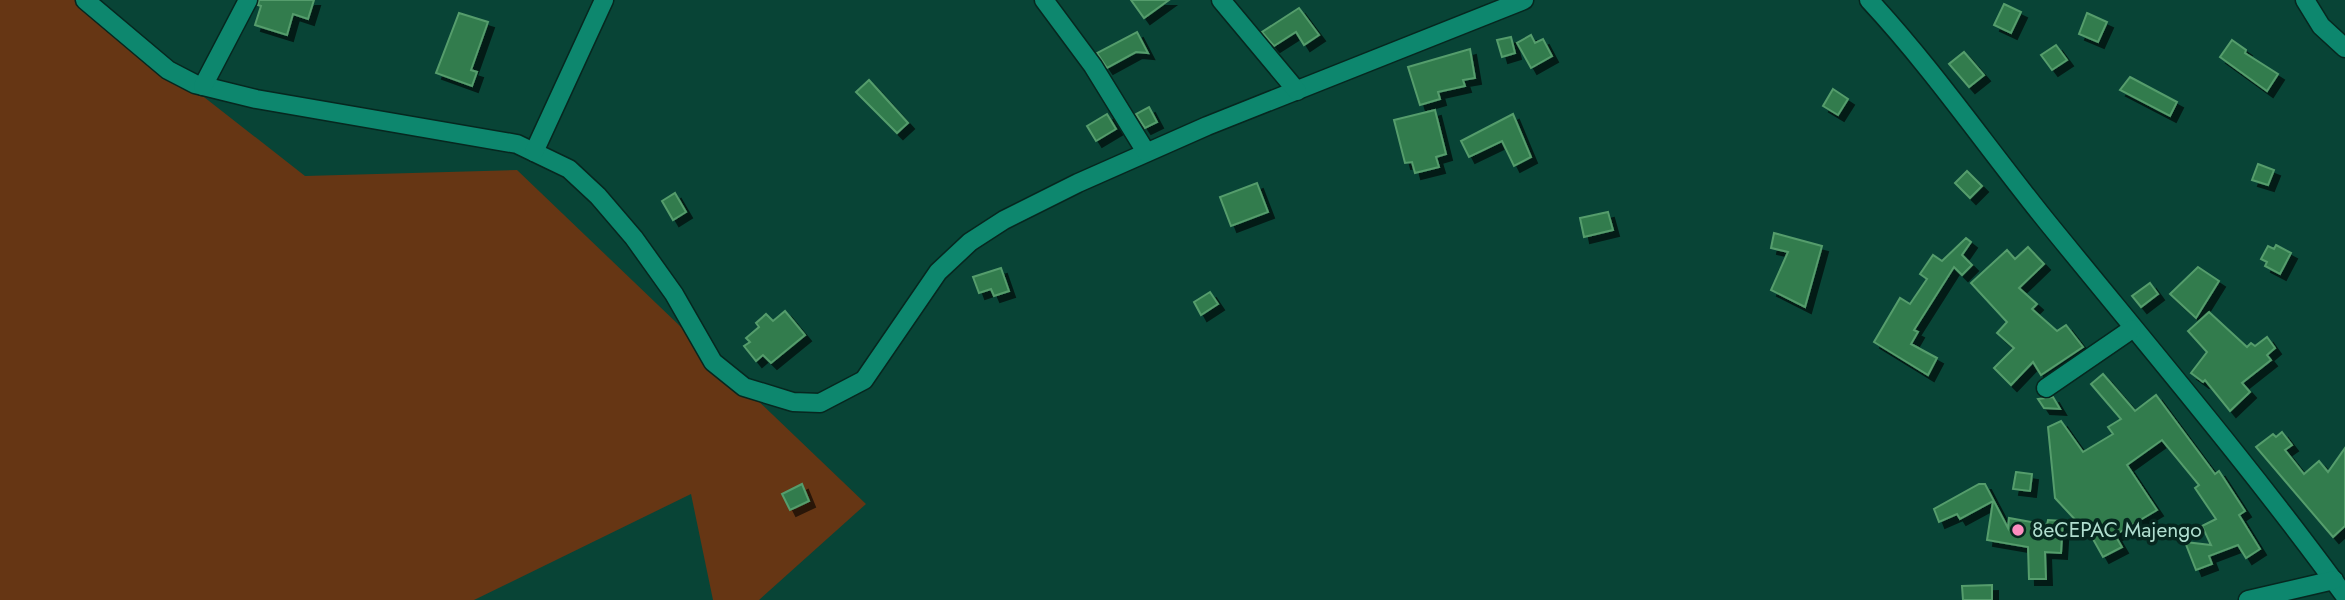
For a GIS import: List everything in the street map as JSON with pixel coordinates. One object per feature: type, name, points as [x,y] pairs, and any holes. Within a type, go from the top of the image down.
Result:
[{"type":"street","points":[[85,0],[168,70],[203,86],[256,99],[517,144],[569,169],[598,196],[674,294],[713,362],[744,387],[793,402],[820,403],[864,380],[938,272],[970,242],[1065,189],[1146,152],[1524,0]]},
{"type":"street","points":[[203,86],[248,0]]},
{"type":"street","points":[[534,152],[604,0]]},
{"type":"street","points":[[1044,0],[1093,66],[1146,152]]},
{"type":"street","points":[[1221,0],[1297,91]]},
{"type":"street","points":[[1869,0],[1914,48],[2006,171],[2277,505],[2345,596]]},
{"type":"street","points":[[2305,0],[2321,26],[2345,48]]},
{"type":"street","points":[[2046,388],[2132,328]]},
{"type":"street","points":[[2248,600],[2334,580]]},
{"type":"shaded area","points":[[0,0],[80,0],[305,176],[517,170],[866,504],[759,600],[713,600],[691,494],[474,600],[0,600]]},
{"type":"building","points":[[259,0],[314,0],[308,19],[293,14],[287,35],[255,25],[261,6],[258,5]]},
{"type":"building","points":[[1131,0],[1169,0],[1144,18]]},
{"type":"building","points":[[2004,4],[2021,12],[2011,33],[1994,25]]},
{"type":"building","points":[[1299,8],[1319,35],[1304,45],[1296,32],[1274,46],[1262,32]]},
{"type":"building","points":[[459,13],[488,22],[471,70],[477,72],[472,86],[436,73]]},
{"type":"building","points":[[2087,13],[2107,22],[2098,42],[2079,34]]},
{"type":"building","points":[[1137,32],[1148,53],[1136,52],[1107,68],[1097,53]]},
{"type":"building","points":[[1531,35],[1535,43],[1543,39],[1552,56],[1531,68],[1517,43]]},
{"type":"building","points":[[1511,37],[1515,53],[1502,57],[1497,40]]},
{"type":"building","points":[[2232,40],[2246,50],[2245,53],[2278,74],[2267,91],[2220,57]]},
{"type":"building","points":[[2056,45],[2067,60],[2052,70],[2041,55]]},
{"type":"building","points":[[1470,49],[1475,78],[1463,80],[1465,86],[1438,92],[1440,99],[1420,105],[1408,67]]},
{"type":"building","points":[[1964,52],[1984,75],[1969,87],[1949,64]]},
{"type":"building","points":[[2130,77],[2177,102],[2170,116],[2120,90]]},
{"type":"building","points":[[869,80],[908,123],[897,133],[856,92]]},
{"type":"building","points":[[1833,89],[1848,99],[1838,115],[1823,106]]},
{"type":"building","points":[[1149,107],[1157,122],[1145,128],[1136,114]]},
{"type":"building","points":[[1435,110],[1446,154],[1436,157],[1439,167],[1415,173],[1412,162],[1405,163],[1394,120]]},
{"type":"building","points":[[1107,114],[1116,129],[1096,141],[1087,126]]},
{"type":"building","points":[[1513,114],[1531,157],[1514,166],[1502,141],[1469,157],[1461,141]]},
{"type":"building","points":[[2258,164],[2274,170],[2268,185],[2252,180]]},
{"type":"building","points":[[1967,171],[1982,186],[1970,198],[1955,183]]},
{"type":"building","points":[[1257,183],[1268,212],[1231,226],[1220,197]]},
{"type":"building","points":[[675,193],[686,212],[673,220],[662,201]]},
{"type":"building","points":[[1608,212],[1613,230],[1584,237],[1580,218]]},
{"type":"building","points":[[1774,233],[1822,246],[1805,307],[1771,290],[1788,252],[1771,248]]},
{"type":"building","points":[[1966,238],[1971,242],[1962,255],[1972,265],[1962,275],[1954,267],[1914,330],[1918,332],[1911,344],[1937,358],[1928,375],[1874,342],[1900,298],[1910,304],[1927,279],[1920,274],[1933,255],[1942,261]]},
{"type":"building","points":[[2276,245],[2291,253],[2280,274],[2265,266],[2267,262],[2261,259],[2268,246],[2274,249]]},
{"type":"building","points":[[2028,247],[2044,264],[2019,288],[2037,304],[2032,309],[2057,331],[2066,325],[2083,347],[2041,375],[2033,362],[2011,385],[1994,368],[2014,348],[1997,333],[2007,322],[1971,283],[2007,250],[2015,259]]},
{"type":"building","points":[[2198,267],[2219,281],[2196,318],[2170,294]]},
{"type":"building","points":[[1001,268],[1009,291],[994,296],[991,289],[979,293],[973,277]]},
{"type":"building","points":[[2150,283],[2158,294],[2141,307],[2132,296]]},
{"type":"building","points":[[1210,292],[1218,304],[1201,315],[1194,302]]},
{"type":"building","points":[[785,311],[805,335],[771,363],[763,355],[756,361],[744,346],[750,342],[746,338],[759,327],[756,323],[766,314],[773,321]]},
{"type":"building","points":[[2209,312],[2247,347],[2251,343],[2255,346],[2267,337],[2275,348],[2267,355],[2271,360],[2242,383],[2250,392],[2230,411],[2205,380],[2203,382],[2191,373],[2207,352],[2188,331]]},
{"type":"building","points":[[2103,374],[2135,411],[2156,395],[2215,474],[2219,471],[2245,511],[2239,515],[2260,549],[2246,558],[2238,545],[2209,556],[2212,564],[2196,570],[2185,542],[2211,545],[2202,526],[2216,519],[2195,488],[2199,485],[2162,440],[2127,465],[2157,510],[2115,535],[2122,547],[2103,557],[2084,523],[2081,526],[2055,498],[2048,427],[2061,421],[2083,452],[2113,434],[2108,427],[2121,419],[2091,384]]},
{"type":"building","points":[[2053,397],[2060,409],[2044,408],[2038,399]]},
{"type":"building","points":[[2282,432],[2292,445],[2285,450],[2304,474],[2319,461],[2328,472],[2345,448],[2345,526],[2333,537],[2256,447],[2273,434],[2276,437]]},
{"type":"building","points":[[2016,472],[2032,474],[2030,491],[2013,489]]},
{"type":"building","points":[[802,484],[809,501],[790,510],[782,494]]},
{"type":"building","points":[[1979,484],[1985,484],[2008,528],[2009,518],[2047,525],[2048,520],[2063,521],[2061,553],[2045,552],[2046,579],[2029,579],[2028,547],[1987,540],[1993,501],[1960,519],[1957,514],[1939,522],[1934,509]]},
{"type":"building","points":[[1992,585],[1992,600],[1963,600],[1962,586]]},
{"type":"place","name":"8eCEPAC Majengo","points":[[2018,530]]}]
